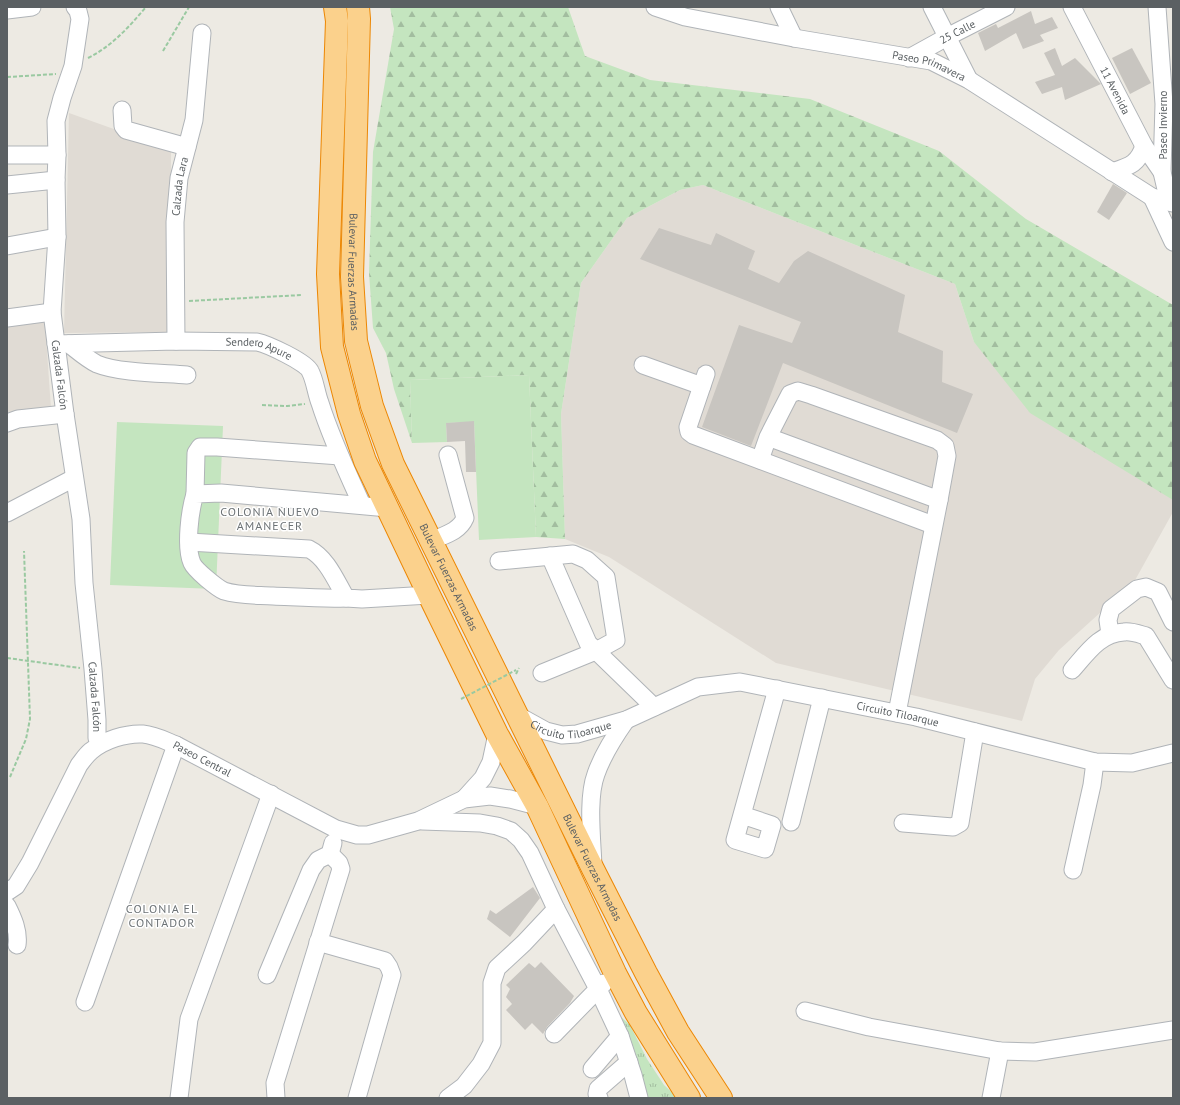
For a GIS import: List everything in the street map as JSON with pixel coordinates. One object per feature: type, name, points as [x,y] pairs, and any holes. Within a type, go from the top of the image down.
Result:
[{"type":"highway","name":"Bulevar Fuerzas Armadas","points":[[335,7],[337,21],[328,274],[332,347],[351,421],[365,461],[428,595],[497,734],[537,806],[615,973],[636,1013],[689,1098]]},
{"type":"highway","name":"Bulevar Fuerzas Armadas","points":[[358,7],[359,19],[352,277],[356,341],[372,406],[393,464],[593,869],[678,1032],[721,1098]]},
{"type":"street","points":[[7,10],[32,7]]},
{"type":"street","name":"Calzada Falcón","points":[[75,7],[80,18],[72,70],[56,121],[58,154],[52,312],[63,344],[65,414],[81,519],[84,583],[93,669],[97,738],[100,744]]},
{"type":"street","name":"Paseo Primavera","points":[[655,7],[685,17],[931,62],[969,80],[1152,198],[1171,202]]},
{"type":"street","points":[[778,7],[794,38]]},
{"type":"street","points":[[932,7],[969,80]]},
{"type":"street","name":"25 Calle","points":[[908,58],[1006,7]]},
{"type":"street","name":"11 Avenida","points":[[1072,7],[1144,146],[1162,172]]},
{"type":"street","name":"Paseo Invierno","points":[[1156,7],[1164,104],[1162,172]]},
{"type":"street","name":"Calzada Lara","points":[[176,341],[175,222],[179,178],[194,120],[202,33]]},
{"type":"street","points":[[122,110],[123,126],[126,130],[187,147]]},
{"type":"street","points":[[1112,172],[1135,163],[1140,157],[1144,146]]},
{"type":"street","points":[[7,155],[58,154]]},
{"type":"street","points":[[1162,172],[1171,202]]},
{"type":"street","points":[[7,185],[56,180]]},
{"type":"street","points":[[1152,198],[1173,242]]},
{"type":"street","points":[[7,246],[56,237]]},
{"type":"street","points":[[7,318],[52,312]]},
{"type":"street","name":"Sendero Apure","points":[[63,344],[176,341],[257,342],[266,344],[305,365],[310,371],[319,402],[340,456],[362,505]]},
{"type":"street","points":[[63,344],[96,364],[107,367],[140,372],[187,375]]},
{"type":"street","points":[[643,365],[704,380],[688,428],[689,432],[693,435],[934,525]]},
{"type":"street","points":[[760,460],[768,437],[790,394],[798,392],[812,395],[937,440],[945,446],[947,456],[897,713]]},
{"type":"street","points":[[7,423],[18,419],[65,414]]},
{"type":"street","points":[[768,437],[939,500]]},
{"type":"street","points":[[340,456],[200,447],[196,453],[195,494],[192,504],[188,542],[192,564],[207,580],[223,591],[245,595],[362,599],[428,595]]},
{"type":"street","points":[[431,541],[458,529],[465,518],[448,455]]},
{"type":"street","points":[[7,513],[74,478]]},
{"type":"street","points":[[195,494],[221,493],[388,508]]},
{"type":"street","points":[[188,542],[309,549],[316,553],[328,567],[346,598]]},
{"type":"street","points":[[499,561],[573,554],[587,560],[606,577],[621,675]]},
{"type":"street","points":[[550,556],[588,643],[654,707]]},
{"type":"street","points":[[1110,634],[1108,620],[1111,609],[1137,589],[1146,587],[1158,592],[1173,622]]},
{"type":"street","points":[[1072,670],[1098,641],[1110,634],[1126,632],[1146,636],[1173,680]]},
{"type":"street","points":[[542,673],[596,651],[616,640]]},
{"type":"street","name":"Circuito Tiloarque","points":[[517,715],[546,731],[562,735],[577,734],[626,720],[698,687],[740,682],[897,713],[1095,762],[1132,763],[1173,754]]},
{"type":"street","points":[[742,815],[777,689]]},
{"type":"street","points":[[791,822],[822,698]]},
{"type":"street","name":"Circuito Tiloarque","points":[[593,869],[591,821],[592,799],[596,775],[608,747],[626,720]]},
{"type":"street","points":[[903,824],[953,827],[960,823],[975,732]]},
{"type":"street","name":"Paseo Central","points":[[7,892],[16,886],[30,863],[79,765],[90,752],[100,744],[118,737],[143,734],[162,739],[271,794],[336,829],[357,835],[368,834],[418,821],[464,799],[490,796],[510,798],[537,806]]},
{"type":"street","name":"Paseo Central","points":[[464,799],[484,778],[491,762],[497,734]]},
{"type":"street","points":[[85,1002],[176,745]]},
{"type":"street","points":[[1073,870],[1092,785],[1095,762]]},
{"type":"street","points":[[179,1098],[188,1019],[271,794]]},
{"type":"street","points":[[418,821],[480,823],[497,826],[511,831],[520,840],[530,853],[556,909],[620,1036],[639,1098]]},
{"type":"street","points":[[266,975],[311,870],[318,860],[330,854],[336,829]]},
{"type":"street","points":[[276,1098],[275,1083],[341,869],[339,863],[330,854]]},
{"type":"street","points":[[7,906],[14,921],[18,938],[17,945]]},
{"type":"street","points":[[448,1098],[464,1086],[481,1064],[492,1043],[492,983],[497,968],[524,943],[556,909]]},
{"type":"street","points":[[318,942],[385,961],[392,975],[357,1098]]},
{"type":"street","points":[[554,1034],[615,973]]},
{"type":"street","points":[[805,1011],[869,1027],[1000,1051],[1035,1052],[1173,1030]]},
{"type":"street","points":[[592,1069],[620,1036]]},
{"type":"street","points":[[991,1098],[1000,1051]]},
{"type":"street","points":[[599,1098],[597,1094],[598,1089],[629,1062]]},
{"type":"path","points":[[7,77],[72,70],[103,51],[132,24],[146,7]]},
{"type":"path","points":[[163,51],[189,7]]},
{"type":"path","points":[[176,301],[302,295]]},
{"type":"path","points":[[262,405],[287,406],[319,402]]},
{"type":"path","points":[[10,777],[26,739],[30,719],[24,551]]},
{"type":"path","points":[[7,658],[93,669]]},
{"type":"path","points":[[458,700],[519,668]]},
{"type":"shaded area","points":[[69,113],[167,148],[171,152],[170,332],[64,333]]},
{"type":"shaded area","points":[[703,185],[955,284],[974,342],[1173,500],[1173,512],[1134,582],[1059,650],[1035,679],[1022,721],[776,663],[609,557],[565,539],[561,414],[581,283],[627,218],[680,190]]},
{"type":"shaded area","points":[[45,322],[51,409],[7,412],[7,324]]},
{"type":"green space","points":[[390,7],[568,7],[585,56],[650,80],[810,99],[939,151],[1026,219],[1173,305],[1173,500],[1030,413],[974,342],[955,284],[703,185],[680,190],[627,218],[581,283],[561,414],[565,539],[536,537],[529,375],[410,380],[412,443],[394,389],[386,353],[373,328],[369,273],[373,152],[394,29]]},
{"type":"green space","points":[[529,375],[536,537],[479,540],[474,422],[446,423],[447,442],[412,443],[410,380]]},
{"type":"green space","points":[[117,422],[223,426],[216,589],[110,585]]},
{"type":"green space","points":[[620,1016],[630,1025],[647,1059],[664,1085],[678,1098],[648,1098],[630,1052]]},
{"type":"building","points":[[1031,11],[1035,24],[1052,17],[1058,28],[1040,35],[1044,41],[1023,49],[1016,33],[985,51],[978,33],[996,24],[998,28]]},
{"type":"building","points":[[1055,48],[1062,66],[1075,58],[1101,84],[1065,100],[1062,87],[1042,94],[1035,82],[1055,75],[1044,53]]},
{"type":"building","points":[[1132,48],[1151,83],[1130,94],[1112,58]]},
{"type":"building","points":[[1113,184],[1127,193],[1109,220],[1097,212]]},
{"type":"building","points":[[659,228],[711,245],[716,233],[755,251],[748,269],[779,283],[794,261],[808,251],[905,295],[898,332],[943,351],[942,382],[973,394],[957,433],[783,363],[751,446],[702,427],[739,325],[792,343],[801,322],[640,259]]},
{"type":"building","points":[[474,421],[476,472],[466,472],[465,441],[447,442],[446,423]]},
{"type":"building","points":[[533,887],[540,898],[510,937],[487,919],[490,910],[496,914]]},
{"type":"building","points":[[541,962],[574,996],[570,1003],[547,1027],[543,1034],[532,1023],[525,1030],[506,1010],[512,1004],[506,997],[510,989],[506,985],[529,963],[535,968]]},
{"type":"district","name":"COLONIA NUEVO AMANECER","points":[[270,519]]},
{"type":"district","name":"COLONIA EL CONTADOR","points":[[162,916]]}]
